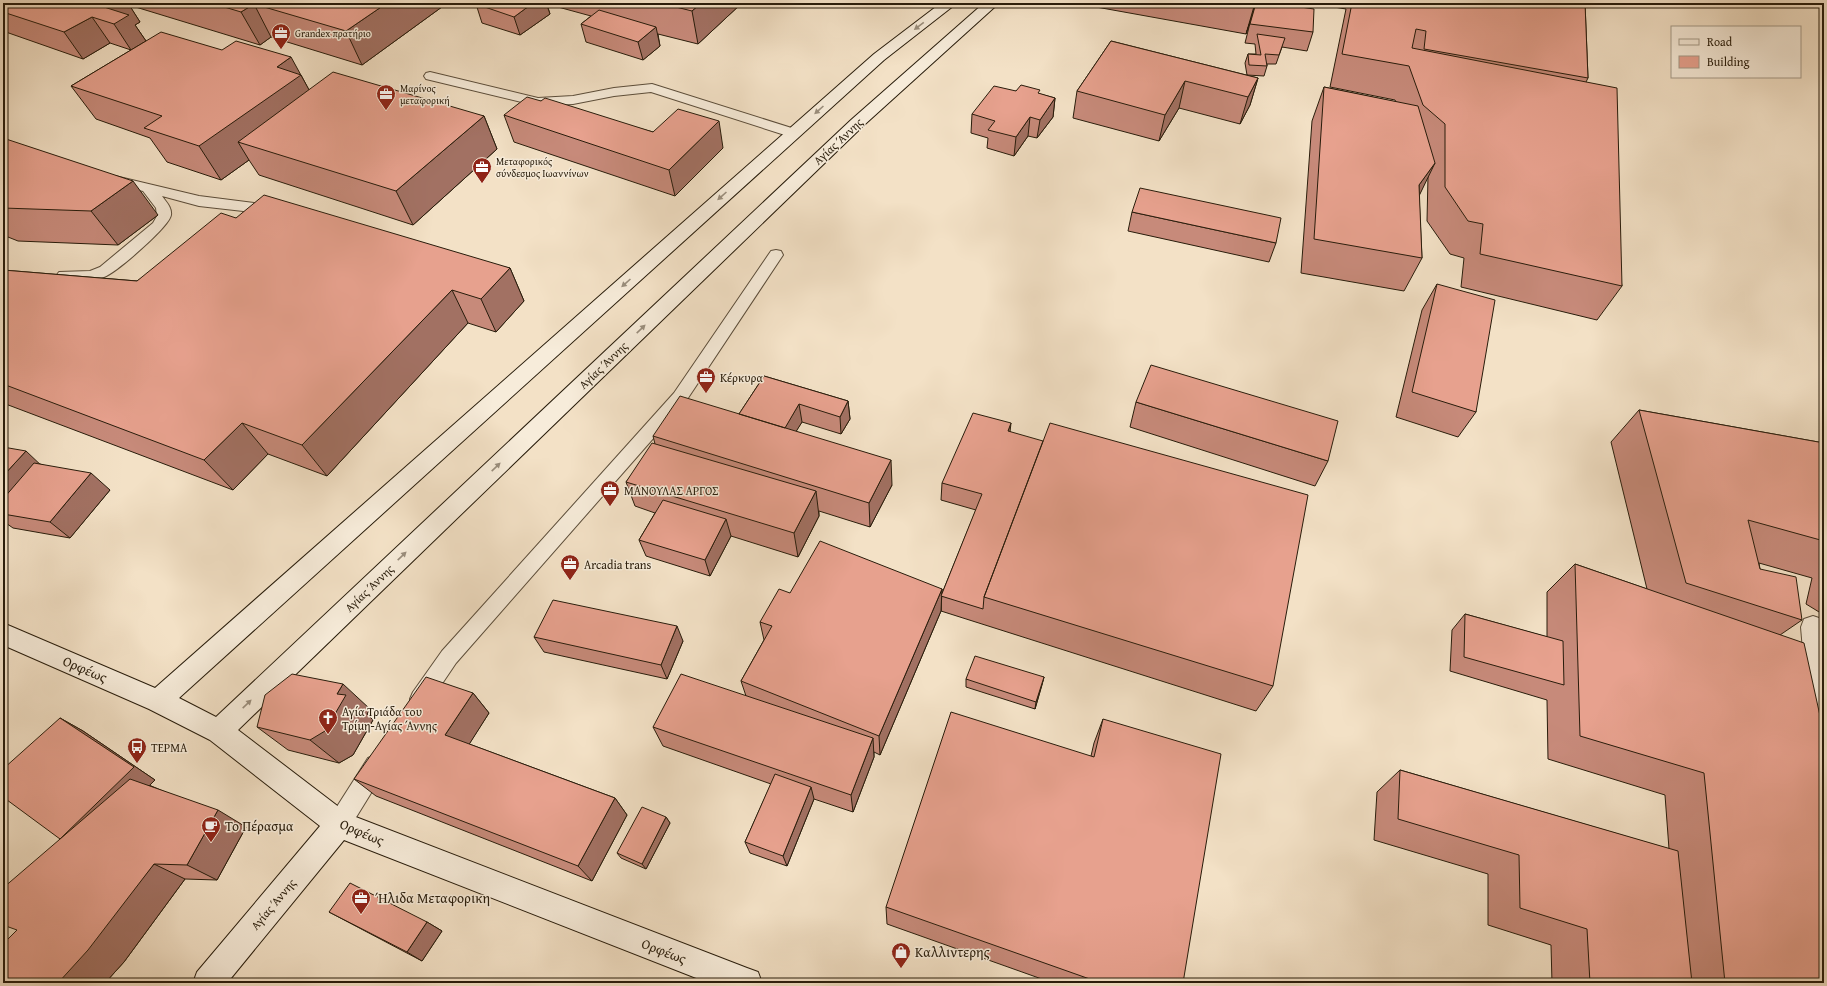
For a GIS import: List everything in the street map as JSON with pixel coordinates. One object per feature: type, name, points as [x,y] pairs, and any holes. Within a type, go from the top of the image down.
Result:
[{"type":"street","points":[[158,701],[879,57],[950,3]]},
{"type":"street","name":"Αγίας Άννης","points":[[219,731],[857,123],[992,3]]},
{"type":"street","points":[[1813,627],[1824,744]]},
{"type":"street","name":"Ορφέως","points":[[3,634],[158,701],[219,731],[339,824],[747,983]]},
{"type":"street","name":"Αγίας Άννης","points":[[208,983],[339,824]]},
{"type":"lane","points":[[430,76],[538,102],[573,100],[614,92],[652,88],[794,133]]},
{"type":"lane","points":[[104,176],[149,190],[199,201],[254,208],[284,218]]},
{"type":"lane","points":[[47,275],[84,278],[96,276],[105,271],[158,226],[164,216],[163,207],[149,190]]},
{"type":"lane","points":[[410,712],[450,657],[680,397],[776,255]]},
{"type":"lane","name":"Αγίας Άννης","points":[[339,824],[385,751]]},
{"type":"building","points":[[3,3],[110,3],[104,7],[129,15],[114,24],[92,17],[64,32],[3,12]]},
{"type":"building","points":[[211,3],[387,3],[346,31],[254,4],[241,12]]},
{"type":"building","points":[[533,3],[514,17],[476,4]]},
{"type":"building","points":[[660,3],[701,3],[692,11]]},
{"type":"building","points":[[1229,3],[1255,3],[1254,7]]},
{"type":"building","points":[[1256,3],[1274,3],[1314,9],[1313,32],[1250,24]]},
{"type":"building","points":[[1352,3],[1585,3],[1588,78],[1424,49],[1426,31],[1416,29],[1412,48],[1617,88],[1622,286],[1480,254],[1483,224],[1468,221],[1445,187],[1445,124],[1423,105],[1409,66],[1342,54]]},
{"type":"building","points":[[599,10],[656,27],[638,42],[581,24]]},
{"type":"building","points":[[161,32],[222,50],[236,41],[291,57],[277,67],[301,75],[199,146],[144,128],[162,116],[71,86]]},
{"type":"building","points":[[1257,34],[1285,38],[1279,55],[1265,54],[1267,66],[1249,65],[1248,54],[1261,55]]},
{"type":"building","points":[[1111,41],[1258,78],[1248,97],[1185,81],[1165,115],[1077,91]]},
{"type":"building","points":[[333,72],[484,116],[396,191],[238,142]]},
{"type":"building","points":[[1021,85],[1040,90],[1038,93],[1055,98],[1040,120],[1030,117],[1016,137],[988,130],[995,121],[972,114],[994,86],[1016,91]]},
{"type":"building","points":[[1324,87],[1418,106],[1435,163],[1419,185],[1422,258],[1314,239]]},
{"type":"building","points":[[527,97],[541,101],[545,98],[653,132],[678,109],[719,121],[669,170],[504,115]]},
{"type":"building","points":[[3,138],[133,181],[91,211],[3,208]]},
{"type":"building","points":[[1140,188],[1281,218],[1276,243],[1132,212]]},
{"type":"building","points":[[264,195],[510,268],[481,299],[452,290],[302,445],[242,423],[204,460],[3,384],[3,270],[137,281],[221,213],[236,218]]},
{"type":"building","points":[[1437,284],[1495,300],[1476,412],[1412,392]]},
{"type":"building","points":[[1151,365],[1338,421],[1328,461],[1136,402]]},
{"type":"building","points":[[764,376],[848,401],[840,417],[799,404],[785,428],[739,414]]},
{"type":"building","points":[[680,396],[891,460],[869,503],[653,436]]},
{"type":"building","points":[[1639,410],[1824,443],[1824,541],[1748,520],[1760,569],[1796,577],[1802,620],[1686,583]]},
{"type":"building","points":[[973,413],[1011,423],[1008,431],[1043,441],[984,597],[983,609],[941,596],[982,494],[942,483]]},
{"type":"building","points":[[1050,423],[1308,495],[1273,686],[984,597]]},
{"type":"building","points":[[652,443],[816,491],[794,533],[626,482]]},
{"type":"building","points":[[3,447],[26,451],[3,476]]},
{"type":"building","points":[[34,463],[91,473],[50,522],[3,514],[3,499]]},
{"type":"building","points":[[663,500],[726,519],[705,560],[639,540]]},
{"type":"building","points":[[820,541],[942,589],[879,736],[741,681],[772,626],[760,622],[779,589],[790,593]]},
{"type":"building","points":[[1575,564],[1804,643],[1824,734],[1824,983],[1725,983],[1704,773],[1580,736]]},
{"type":"building","points":[[553,600],[677,626],[661,665],[534,637]]},
{"type":"building","points":[[1465,614],[1563,641],[1564,685],[1464,657]]},
{"type":"building","points":[[975,656],[1044,677],[1036,702],[966,679]]},
{"type":"building","points":[[292,674],[343,684],[337,694],[346,695],[325,731],[310,740],[257,727],[265,695]]},
{"type":"building","points":[[681,674],[873,738],[851,795],[653,727]]},
{"type":"building","points":[[426,677],[473,693],[445,735],[615,798],[578,866],[354,779]]},
{"type":"building","points":[[951,712],[1094,757],[1103,719],[1221,754],[1183,983],[1101,983],[886,907]]},
{"type":"building","points":[[60,718],[134,767],[60,839],[3,797],[3,769]]},
{"type":"building","points":[[1400,770],[1678,851],[1692,983],[1590,983],[1587,929],[1520,908],[1519,855],[1398,819]]},
{"type":"building","points":[[775,774],[811,787],[783,856],[745,842]]},
{"type":"building","points":[[130,779],[218,810],[187,865],[154,864],[88,950],[58,983],[3,983],[3,944],[17,930],[3,925],[3,888]]},
{"type":"building","points":[[642,807],[666,817],[642,864],[617,853]]},
{"type":"building","points":[[350,883],[427,922],[407,952],[329,912]]},
{"type":"place","name":"Grandex πρατήριο","points":[[281,50]]},
{"type":"place","name":"Μαρίνος μεταφορική","points":[[386,111]]},
{"type":"place","name":"Μεταφορικός σύνδεσμος Ιωαννίνων","points":[[482,184]]},
{"type":"place","name":"Κέρκυρα","points":[[706,394]]},
{"type":"place","name":"ΜΑΝΟΥΛΑΣ ΑΡΓΟΣ","points":[[610,507]]},
{"type":"place","name":"Arcadia trans","points":[[570,581]]},
{"type":"place","name":"Αγία Τριάδα του Τρίμη-Αγίας Άννης","points":[[328,735]]},
{"type":"place","name":"ΤΕΡΜΑ","points":[[137,764]]},
{"type":"place","name":"Το Πέρασμα","points":[[211,843]]},
{"type":"place","name":"Ήλιδα Μεταφορικη","points":[[361,915]]},
{"type":"place","name":"Καλλιντερης","points":[[901,969]]}]
